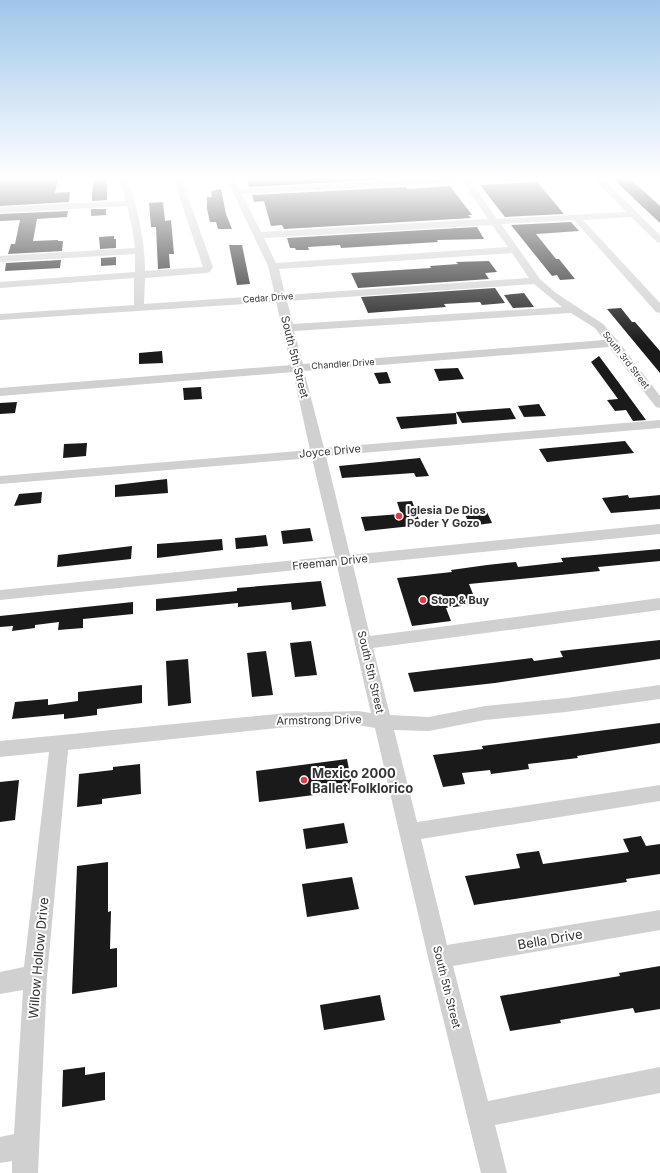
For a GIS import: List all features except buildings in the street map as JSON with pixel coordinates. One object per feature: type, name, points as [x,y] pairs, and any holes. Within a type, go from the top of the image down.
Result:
[{"type":"street","points":[[138,233],[140,251],[139,307]]},
{"type":"street","points":[[0,285],[201,271],[208,269],[196,233]]},
{"type":"street","points":[[258,235],[299,233]]},
{"type":"street","name":"South 3rd Street","points":[[502,233],[536,281],[552,295],[599,326],[614,343],[660,404]]},
{"type":"street","points":[[590,233],[660,310]]},
{"type":"street","points":[[652,233],[660,240]]},
{"type":"street","name":"South 5th Street","points":[[258,235],[273,266],[345,560],[439,958],[494,1173]]},
{"type":"street","points":[[273,266],[514,250]]},
{"type":"street","points":[[0,259],[140,251]]},
{"type":"street","name":"Cedar Drive","points":[[0,317],[536,281]]},
{"type":"street","points":[[288,328],[575,309]]},
{"type":"street","name":"Chandler Drive","points":[[0,392],[614,343]]},
{"type":"street","name":"Joyce Drive","points":[[0,480],[660,424]]},
{"type":"street","name":"Freeman Drive","points":[[0,595],[660,529]]},
{"type":"street","points":[[364,643],[660,604]]},
{"type":"street","name":"Armstrong Drive","points":[[0,749],[287,720],[358,718],[383,722],[428,724],[485,713],[566,705],[660,692]]},
{"type":"street","name":"Willow Hollow Drive","points":[[25,1173],[35,977],[59,743]]},
{"type":"street","points":[[409,832],[660,793]]},
{"type":"street","name":"Bella Drive","points":[[439,958],[660,920]]},
{"type":"street","points":[[0,983],[35,977]]},
{"type":"street","points":[[480,1115],[660,1080]]},
{"type":"street","points":[[0,1150],[27,1146]]},
{"type":"place","name":"Iglesia De Dios Poder Y Gozo","points":[[399,516]]},
{"type":"place","name":"Stop & Buy","points":[[423,600]]},
{"type":"place","name":"Mexico 2000 Ballet Folklorico","points":[[304,780]]}]
